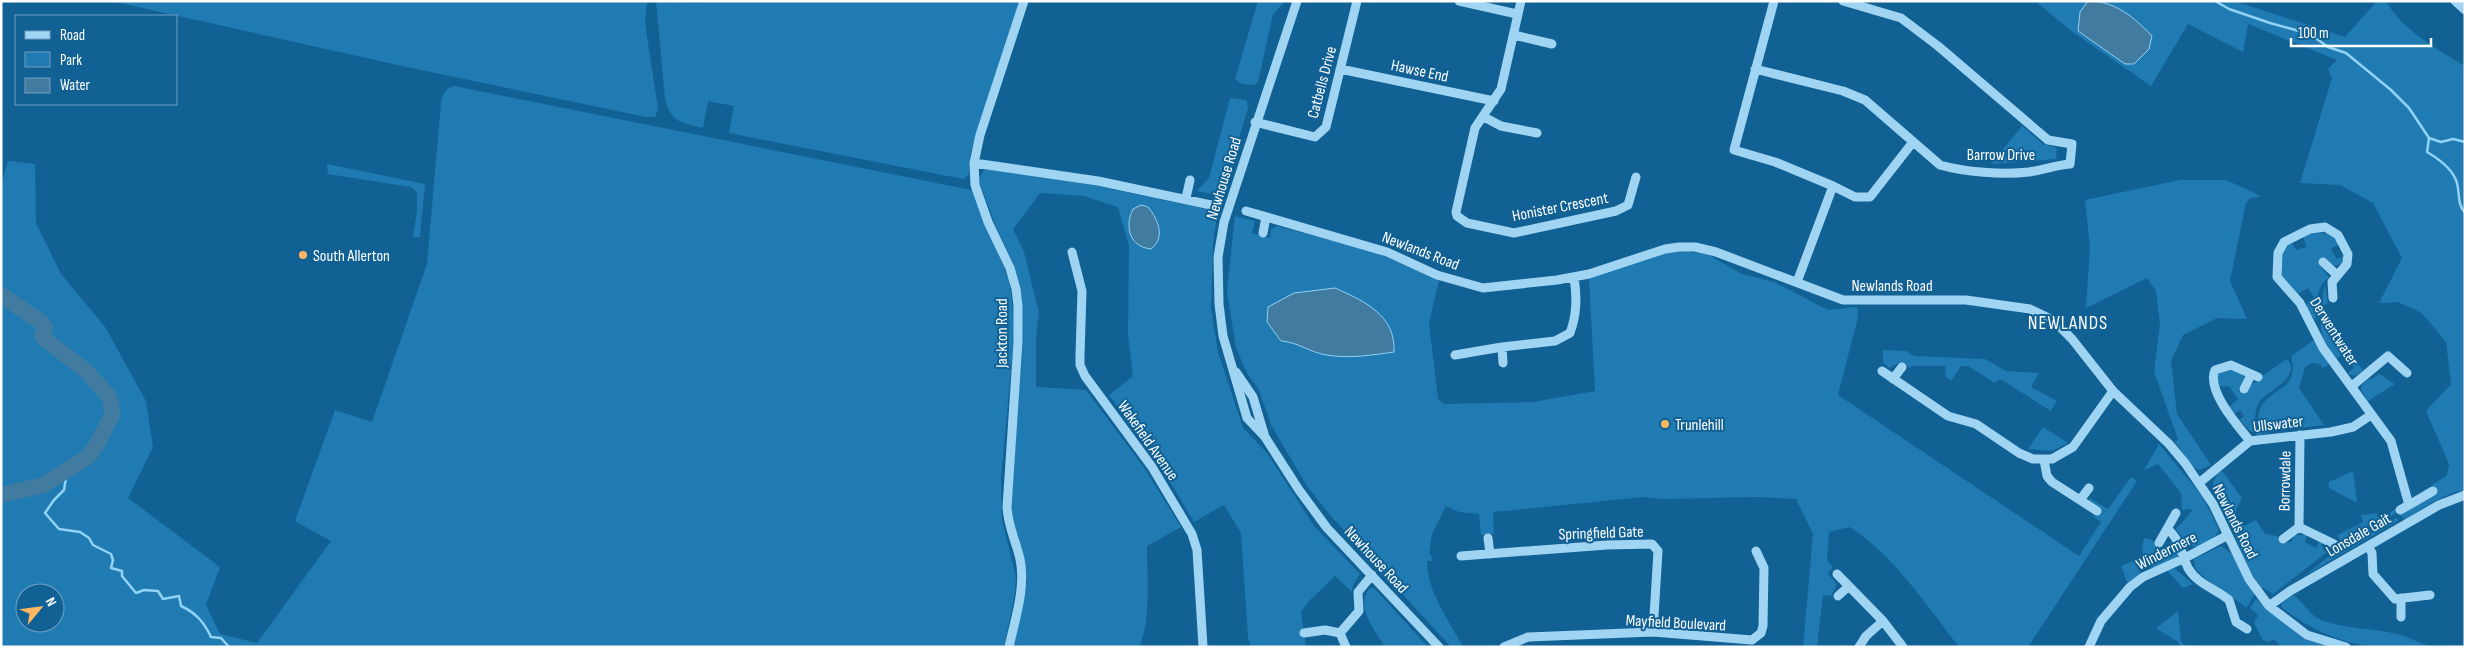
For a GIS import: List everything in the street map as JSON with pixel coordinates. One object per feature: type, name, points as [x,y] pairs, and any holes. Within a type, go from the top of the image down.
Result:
[{"type":"street","name":"Jackton Road","points":[[1009,647],[1021,594],[1022,580],[1020,558],[1007,522],[1018,342],[1018,306],[1016,289],[1010,268],[988,222],[975,185],[974,163],[980,135],[1024,1]]},
{"type":"street","name":"Newhouse Road","points":[[1297,1],[1228,206],[1218,257],[1219,304],[1224,336],[1247,418],[1265,437],[1299,490],[1327,528],[1439,647]]},
{"type":"street","name":"Catbells Drive","points":[[1255,122],[1315,137],[1326,127],[1357,1]]},
{"type":"street","points":[[1459,1],[1517,14]]},
{"type":"street","name":"Honister Crescent","points":[[1521,1],[1501,89],[1475,128],[1456,212],[1457,216],[1467,223],[1514,233],[1616,211],[1628,205],[1636,177]]},
{"type":"street","points":[[1774,1],[1734,150],[1775,162],[1855,197],[1870,197],[1913,142]]},
{"type":"street","name":"Barrow Drive","points":[[1756,69],[1843,91],[1865,100],[1940,165],[1954,169],[2026,172],[2053,165],[2070,164],[2072,144],[2048,140],[1938,46],[1901,18],[1844,1]]},
{"type":"street","points":[[2455,1],[2465,10]]},
{"type":"street","points":[[1514,35],[1552,44]]},
{"type":"street","name":"Hawse End","points":[[1340,69],[1494,101]]},
{"type":"street","points":[[1484,117],[1501,126],[1537,133]]},
{"type":"street","points":[[974,163],[1098,181],[1211,204]]},
{"type":"street","points":[[1186,198],[1190,180]]},
{"type":"street","points":[[1797,282],[1833,186]]},
{"type":"street","name":"Newlands Road","points":[[1246,211],[1387,252],[1436,275],[1482,288],[1574,277],[1665,249],[1696,246],[1842,300],[1966,300],[2030,309],[2058,324],[2113,391],[2169,444],[2199,483],[2228,535],[2249,579],[2269,606],[2307,634],[2346,647]]},
{"type":"street","points":[[1262,233],[1266,217]]},
{"type":"street","name":"Derwentwater","points":[[2332,298],[2330,287],[2337,275],[2347,264],[2348,254],[2335,232],[2325,228],[2310,230],[2289,238],[2281,245],[2276,270],[2277,277],[2300,303],[2324,348],[2391,441],[2409,505]]},
{"type":"street","name":"Wakefield Avenue","points":[[1072,252],[1082,304],[1080,365],[1085,376],[1152,467],[1192,534],[1197,550],[1202,647]]},
{"type":"street","name":"Derwentwater","points":[[2323,262],[2337,275]]},
{"type":"street","points":[[1455,355],[1502,346],[1555,341],[1570,333],[1575,321],[1577,300],[1574,277]]},
{"type":"street","points":[[1502,346],[1503,363]]},
{"type":"street","points":[[2352,386],[2388,356],[2407,373]]},
{"type":"street","points":[[2244,389],[2254,376],[2231,364],[2215,370],[2212,377],[2222,404],[2250,441]]},
{"type":"street","points":[[1893,379],[1902,367]]},
{"type":"street","name":"Newhouse Road","points":[[1233,369],[1254,397],[1265,437]]},
{"type":"street","points":[[1882,372],[1948,416],[1971,421],[2019,453],[2033,459],[2044,460],[2065,453],[2073,447],[2113,391]]},
{"type":"street","name":"Ullswater","points":[[2199,483],[2250,441],[2331,432],[2353,427],[2371,415]]},
{"type":"street","name":"Borrowdale","points":[[2299,527],[2300,435]]},
{"type":"street","points":[[2044,460],[2047,476],[2052,482],[2097,511]]},
{"type":"street","points":[[2080,500],[2089,488]]},
{"type":"street","points":[[2400,510],[2433,491]]},
{"type":"street","name":"Lonsdale Gait","points":[[2269,606],[2290,591],[2439,505],[2465,495]]},
{"type":"street","points":[[2158,543],[2176,513]]},
{"type":"street","name":"Borrowdale","points":[[2283,539],[2299,527]]},
{"type":"street","name":"Borrowdale","points":[[2299,527],[2334,544]]},
{"type":"street","points":[[2168,529],[2180,542],[2188,568],[2196,577],[2229,600],[2236,622],[2247,629]]},
{"type":"street","name":"Windermere","points":[[2089,647],[2101,622],[2130,586],[2143,577],[2185,558],[2228,535]]},
{"type":"street","points":[[1488,538],[1490,554]]},
{"type":"street","name":"Springfield Gate","points":[[1462,556],[1607,545],[1646,543],[1654,545],[1658,556],[1653,632]]},
{"type":"street","points":[[2368,546],[2372,552],[2373,574],[2395,599],[2430,595]]},
{"type":"street","name":"Mayfield Boulevard","points":[[1504,647],[1528,637],[1653,632],[1746,641],[1757,638],[1762,626],[1765,573],[1756,551]]},
{"type":"street","points":[[1837,574],[1883,621],[1903,647]]},
{"type":"street","points":[[1340,633],[1359,612],[1358,592],[1372,575]]},
{"type":"street","points":[[1838,596],[1849,586]]},
{"type":"street","points":[[2401,598],[2401,617]]},
{"type":"street","points":[[1859,647],[1866,636],[1883,621]]},
{"type":"street","points":[[1304,633],[1325,630],[1340,633]]},
{"type":"street","points":[[1340,633],[1346,647]]},
{"type":"street","points":[[1528,637],[1529,647]]},
{"type":"green space","points":[[111,1],[647,1],[645,23],[658,109],[655,117],[646,117],[416,69]]},
{"type":"green space","points":[[656,1],[703,3],[704,1],[1020,1],[970,155],[969,175],[963,179],[729,133],[734,106],[708,101],[703,128],[683,123],[671,113],[665,99]]},
{"type":"green space","points":[[1258,1],[1286,1],[1273,14],[1258,82],[1254,85],[1242,84],[1235,79]]},
{"type":"green space","points":[[2035,1],[2234,1],[2345,37],[2377,1],[2386,1],[2401,21],[2411,30],[2432,46],[2465,66],[2465,490],[2441,498],[2405,520],[2400,515],[2437,494],[2432,485],[2447,475],[2449,464],[2426,411],[2451,384],[2446,342],[2422,313],[2398,302],[2379,303],[2402,258],[2373,203],[2340,185],[2300,183],[2332,78],[2328,69],[2337,60],[2248,24],[2243,52],[2188,24],[2151,86],[2070,30]]},
{"type":"green space","points":[[454,86],[971,190],[973,192],[1009,280],[1015,325],[1001,480],[1002,520],[1016,577],[1015,593],[1004,647],[1,647],[1,186],[8,161],[35,164],[36,223],[61,274],[105,327],[146,401],[153,447],[128,498],[220,567],[206,605],[220,634],[257,643],[331,541],[295,521],[335,410],[372,422],[427,264],[441,103],[448,88]]},
{"type":"green space","points":[[1230,98],[1247,100],[1248,108],[1223,192],[1217,195],[1197,191],[1209,178]]},
{"type":"green space","points":[[2022,126],[2043,144],[2057,148],[2056,159],[1991,164]]},
{"type":"green space","points":[[327,164],[425,184],[420,237],[413,237],[417,210],[417,192],[411,187],[328,174]]},
{"type":"green space","points":[[985,169],[1059,178],[1216,211],[1211,308],[1218,352],[1243,428],[1267,453],[1314,526],[1360,574],[1353,585],[1352,592],[1335,576],[1308,602],[1301,612],[1306,647],[1251,647],[1248,637],[1241,533],[1224,505],[1194,522],[1161,467],[1109,395],[1133,376],[1128,335],[1129,246],[1118,207],[1084,196],[1040,193],[1013,229],[1024,252],[1039,313],[1036,337],[1036,387],[1086,390],[1143,466],[1181,527],[1147,546],[1147,612],[1143,637],[1139,647],[1012,647],[1027,581],[1024,557],[1010,514],[1023,343],[1022,298],[1013,263],[997,229],[978,179]]},
{"type":"green space","points":[[2180,180],[2226,180],[2261,196],[2249,199],[2246,203],[2230,281],[2247,319],[2217,318],[2183,335],[2171,361],[2177,414],[2211,465],[2200,470],[2193,467],[2175,442],[2178,439],[2154,372],[2160,324],[2156,291],[2147,278],[2086,308],[2090,247],[2085,200]]},
{"type":"green space","points":[[1235,216],[1255,221],[1252,233],[1270,238],[1271,229],[1277,226],[1375,252],[1439,280],[1429,323],[1438,399],[1444,404],[1533,402],[1595,391],[1589,278],[1664,252],[1682,251],[1707,254],[1742,274],[1774,282],[1828,310],[1857,307],[1858,317],[1838,395],[2079,556],[2101,522],[2092,516],[2096,516],[2100,510],[2089,498],[2108,509],[2131,477],[2137,481],[2028,647],[1959,647],[1909,582],[1880,551],[1849,527],[1829,532],[1827,560],[1833,567],[1828,573],[1837,585],[1831,596],[1823,595],[1817,647],[1803,647],[1813,534],[1796,499],[1758,497],[1663,499],[1643,497],[1493,512],[1494,534],[1481,535],[1479,514],[1459,512],[1446,506],[1432,534],[1429,553],[1431,554],[1432,561],[1427,561],[1428,572],[1435,595],[1463,647],[1451,647],[1330,515],[1307,486],[1271,425],[1259,390],[1247,373],[1236,348],[1227,291]]},
{"type":"green space","points":[[2317,232],[2335,238],[2339,244],[2331,249],[2337,259],[2344,256],[2344,263],[2335,266],[2324,258],[2320,265],[2329,278],[2324,281],[2319,291],[2316,321],[2307,309],[2307,302],[2314,297],[2308,288],[2296,295],[2279,274],[2283,249],[2291,241],[2296,250],[2306,247],[2303,236]]},
{"type":"green space","points":[[2325,285],[2328,303],[2322,306],[2324,287]]},
{"type":"green space","points":[[2322,306],[2340,340],[2363,370],[2355,376],[2348,374],[2354,367],[2342,354],[2336,360],[2324,341],[2322,333]]},
{"type":"green space","points":[[2314,340],[2329,364],[2323,368],[2320,364],[2312,363],[2305,367],[2299,388],[2324,425],[2274,431],[2256,436],[2260,408],[2268,398],[2285,386],[2292,375],[2291,356]]},
{"type":"green space","points":[[1883,350],[1906,351],[1914,356],[1985,359],[2006,371],[2039,373],[2031,387],[2057,401],[2051,411],[2002,380],[1998,380],[1995,383],[1968,366],[1961,366],[1951,381],[1946,377],[1945,366],[1912,366],[1910,368],[1900,362],[1890,368],[1883,363]]},
{"type":"green space","points":[[2287,359],[2291,366],[2290,372],[2281,384],[2261,399],[2256,410],[2254,429],[2251,432],[2240,420],[2244,416],[2240,410],[2233,415],[2230,411],[2230,406],[2238,399],[2229,386],[2217,387],[2218,374],[2230,368],[2241,373],[2244,378],[2238,391],[2245,394],[2251,384],[2259,381],[2262,376]]},
{"type":"green space","points":[[2379,374],[2395,384],[2368,401],[2361,390],[2362,385],[2368,379],[2370,380]]},
{"type":"green space","points":[[2043,427],[2068,443],[2052,451],[2028,449]]},
{"type":"green space","points":[[2159,444],[2202,496],[2219,529],[2211,540],[2202,545],[2189,546],[2176,529],[2192,511],[2190,509],[2182,510],[2181,493],[2158,464],[2144,470]]},
{"type":"green space","points":[[2222,471],[2242,498],[2234,514],[2244,526],[2256,520],[2265,534],[2277,536],[2282,543],[2291,542],[2294,536],[2307,534],[2305,542],[2316,548],[2319,542],[2322,543],[2323,550],[2327,552],[2273,594],[2261,588],[2248,568],[2224,508],[2213,488],[2213,481],[2217,477],[2216,474]]},
{"type":"green space","points":[[2353,471],[2357,503],[2329,488],[2329,482]]},
{"type":"green space","points":[[2396,508],[2396,513],[2377,525],[2357,529],[2341,543],[2338,535],[2363,522],[2361,515],[2377,513],[2377,517],[2386,516]]},
{"type":"green space","points":[[2396,518],[2398,521],[2304,576],[2341,547],[2356,531],[2376,529]]},
{"type":"green space","points":[[2144,538],[2152,540],[2158,547],[2154,553],[2160,558],[2172,540],[2179,553],[2178,556],[2156,569],[2149,567],[2146,562],[2137,567],[2140,574],[2132,583],[2127,582],[2121,566],[2144,557],[2142,549]]},
{"type":"green space","points":[[2221,546],[2231,553],[2255,594],[2246,608],[2204,577],[2195,567],[2194,559]]},
{"type":"green space","points":[[2174,568],[2193,584],[2183,588],[2166,570]]},
{"type":"green space","points":[[1370,588],[1374,588],[1428,647],[1385,647],[1365,610],[1364,602]]},
{"type":"green space","points":[[2293,595],[2313,615],[2321,620],[2339,625],[2397,634],[2437,647],[2368,646],[2344,641],[2311,627],[2281,607],[2282,603]]},
{"type":"green space","points":[[2256,599],[2303,638],[2330,647],[2281,647],[2274,639],[2269,642],[2263,640],[2254,623],[2258,615],[2250,608]]},
{"type":"green space","points":[[2178,611],[2181,641],[2184,645],[2195,646],[2193,647],[2181,647],[2178,642],[2156,628]]},
{"type":"water","points":[[2088,1],[2107,4],[2123,11],[2152,36],[2149,49],[2134,64],[2125,64],[2078,31],[2080,12]]},
{"type":"water","points":[[1141,205],[1148,207],[1155,217],[1159,228],[1156,245],[1151,249],[1138,244],[1129,229],[1130,216],[1133,209]]},
{"type":"water","points":[[1335,288],[1367,304],[1384,319],[1390,328],[1394,352],[1352,357],[1321,354],[1293,343],[1281,341],[1267,322],[1268,307],[1294,293]]},
{"type":"waterway","points":[[2215,1],[2229,9],[2310,34],[2328,47],[2346,53],[2391,90],[2409,108],[2429,138],[2441,142],[2453,139],[2465,142]]},
{"type":"waterway","points":[[2429,138],[2427,152],[2441,161],[2452,173],[2457,183],[2462,210],[2465,213]]},
{"type":"waterway","points":[[1,295],[41,322],[45,328],[42,336],[86,371],[108,395],[112,415],[88,457],[43,485],[1,495]]},
{"type":"waterway","points":[[64,472],[66,478],[64,490],[45,513],[59,529],[80,532],[89,538],[93,545],[111,554],[113,560],[111,568],[122,571],[122,576],[136,593],[144,590],[158,591],[163,599],[179,596],[181,606],[199,618],[211,637],[221,638],[229,647]]},
{"type":"place","name":"South Allerton","points":[[303,255]]},
{"type":"place","name":"Trunlehill","points":[[1665,424]]},
{"type":"district","name":"NEWLANDS","points":[[2068,322]]}]
